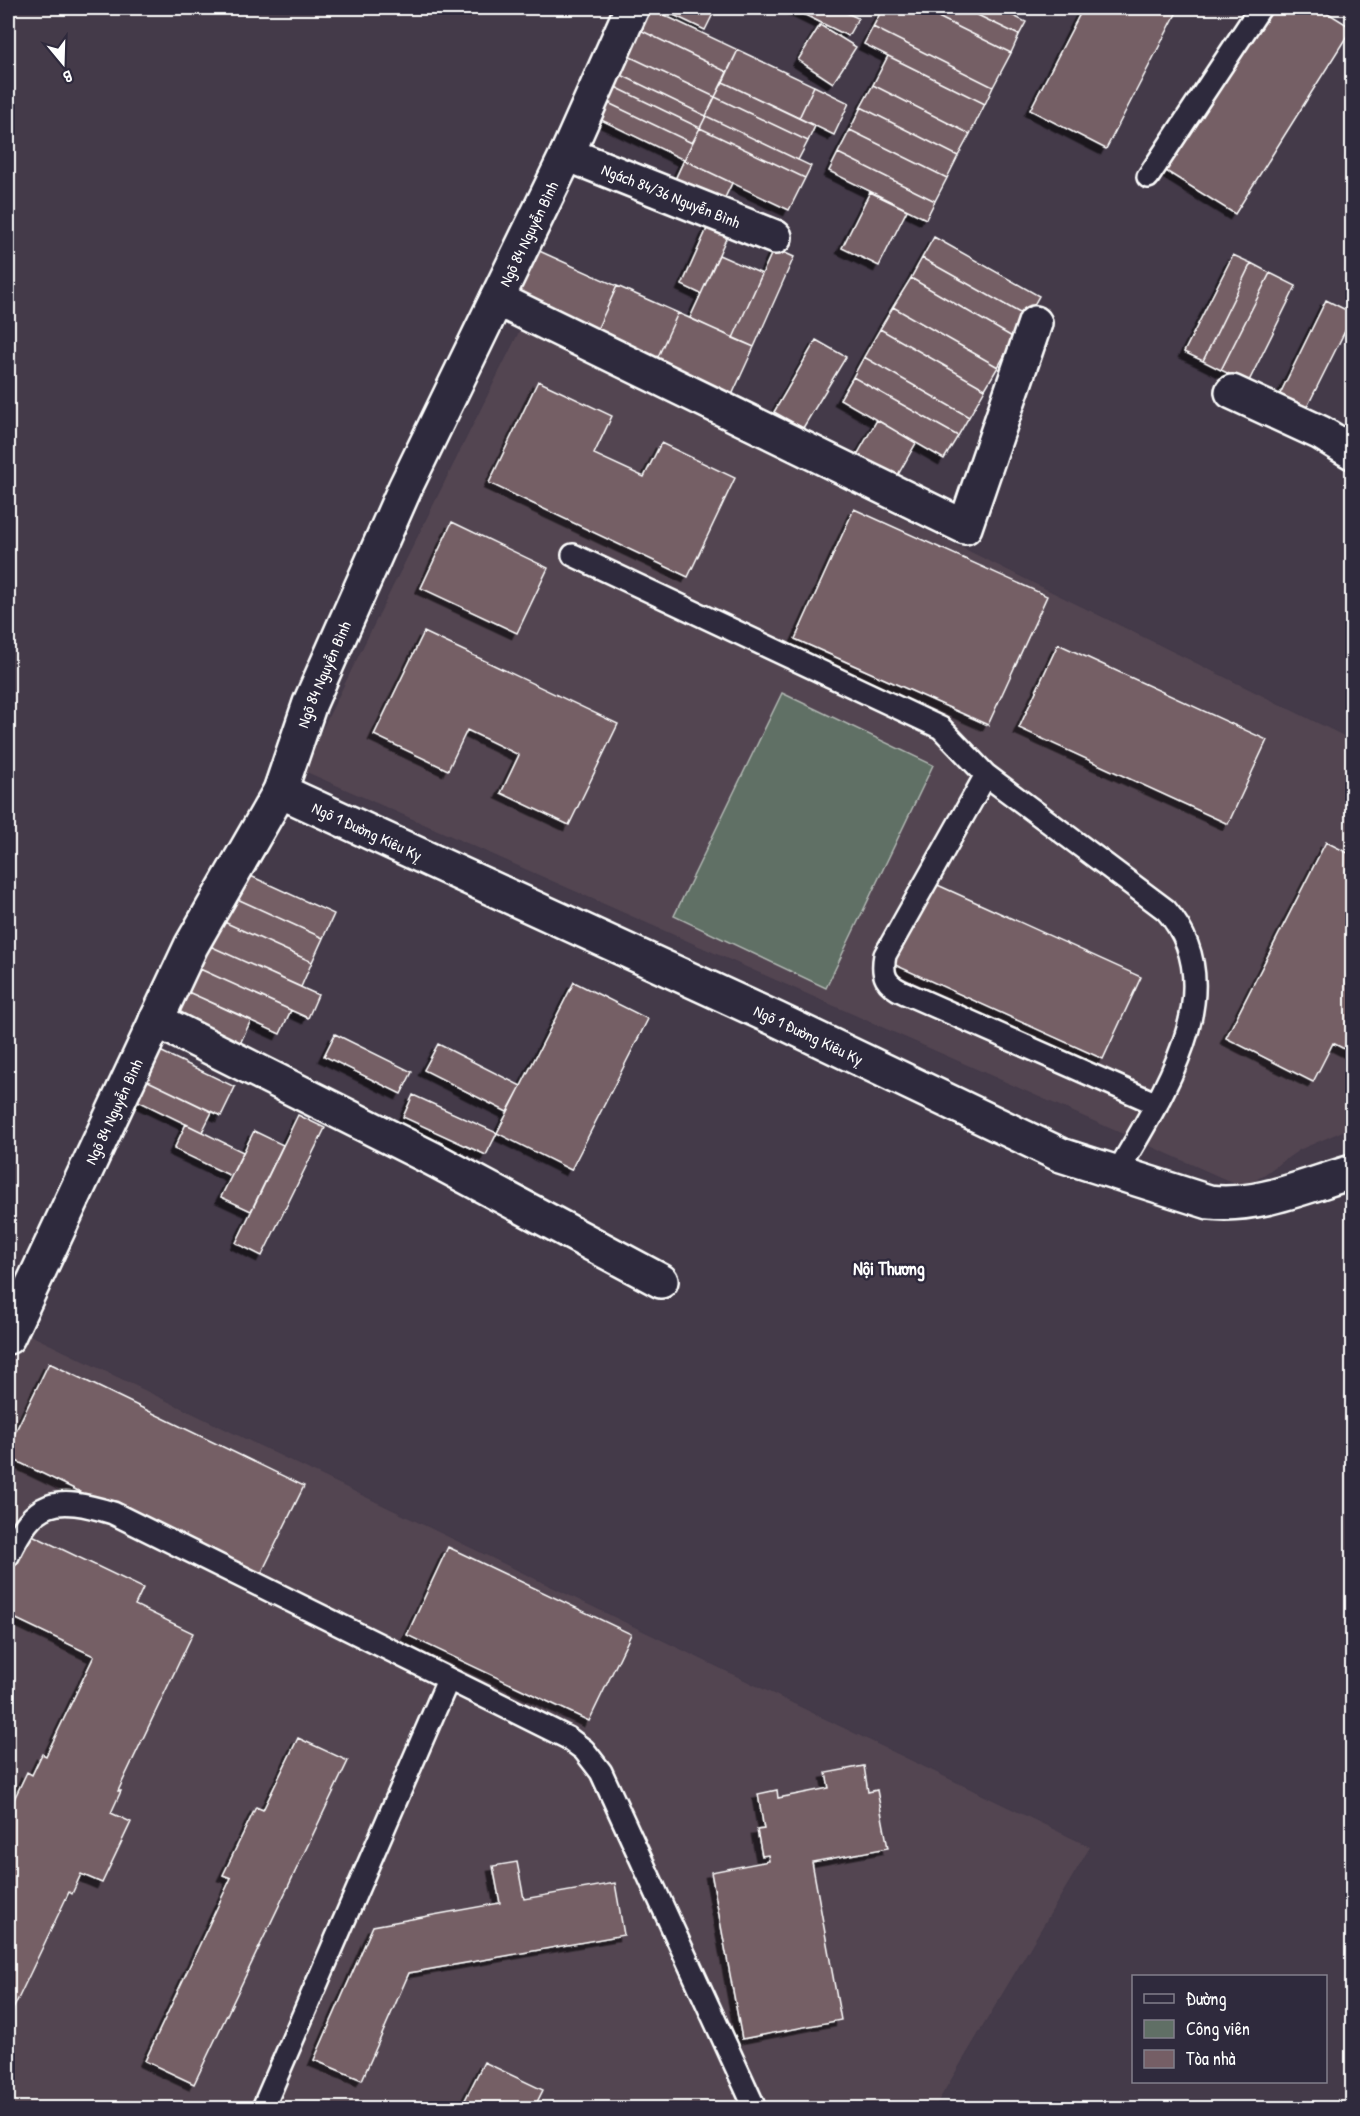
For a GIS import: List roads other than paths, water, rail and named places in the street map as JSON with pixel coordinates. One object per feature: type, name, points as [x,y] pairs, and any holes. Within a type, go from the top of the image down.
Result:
[{"type":"street","name":"Ngõ 84 Nguyễn Bình","points":[[8,1337],[191,946],[280,791],[320,682],[405,488],[567,154],[632,8]]},
{"type":"street","name":"Ngách 84/36 Nguyễn Bình","points":[[567,154],[775,237]]},
{"type":"street","points":[[497,299],[965,527],[1035,323]]},
{"type":"street","points":[[1232,392],[1321,433],[1353,452]]},
{"type":"street","name":"Ngõ 1 Đường Kiêu Kỵ","points":[[280,791],[776,1019],[1061,1155],[1209,1202],[1224,1204],[1253,1201],[1353,1172]]},
{"type":"street","points":[[156,1020],[433,1159],[661,1281]]},
{"type":"lane","points":[[1148,177],[1260,8]]},
{"type":"lane","points":[[573,555],[941,728],[986,775],[1166,910],[1181,927],[1190,953],[1196,984],[1186,1039],[1172,1076],[1117,1173]]},
{"type":"lane","points":[[986,775],[885,955],[882,970],[884,978],[898,990],[1157,1104]]},
{"type":"lane","points":[[8,1556],[21,1527],[39,1510],[65,1502],[113,1514],[568,1738],[595,1763],[753,2104]]},
{"type":"lane","points":[[262,2109],[448,1680]]},
{"type":"district","name":"Nội Thương","points":[[889,1269]]}]
